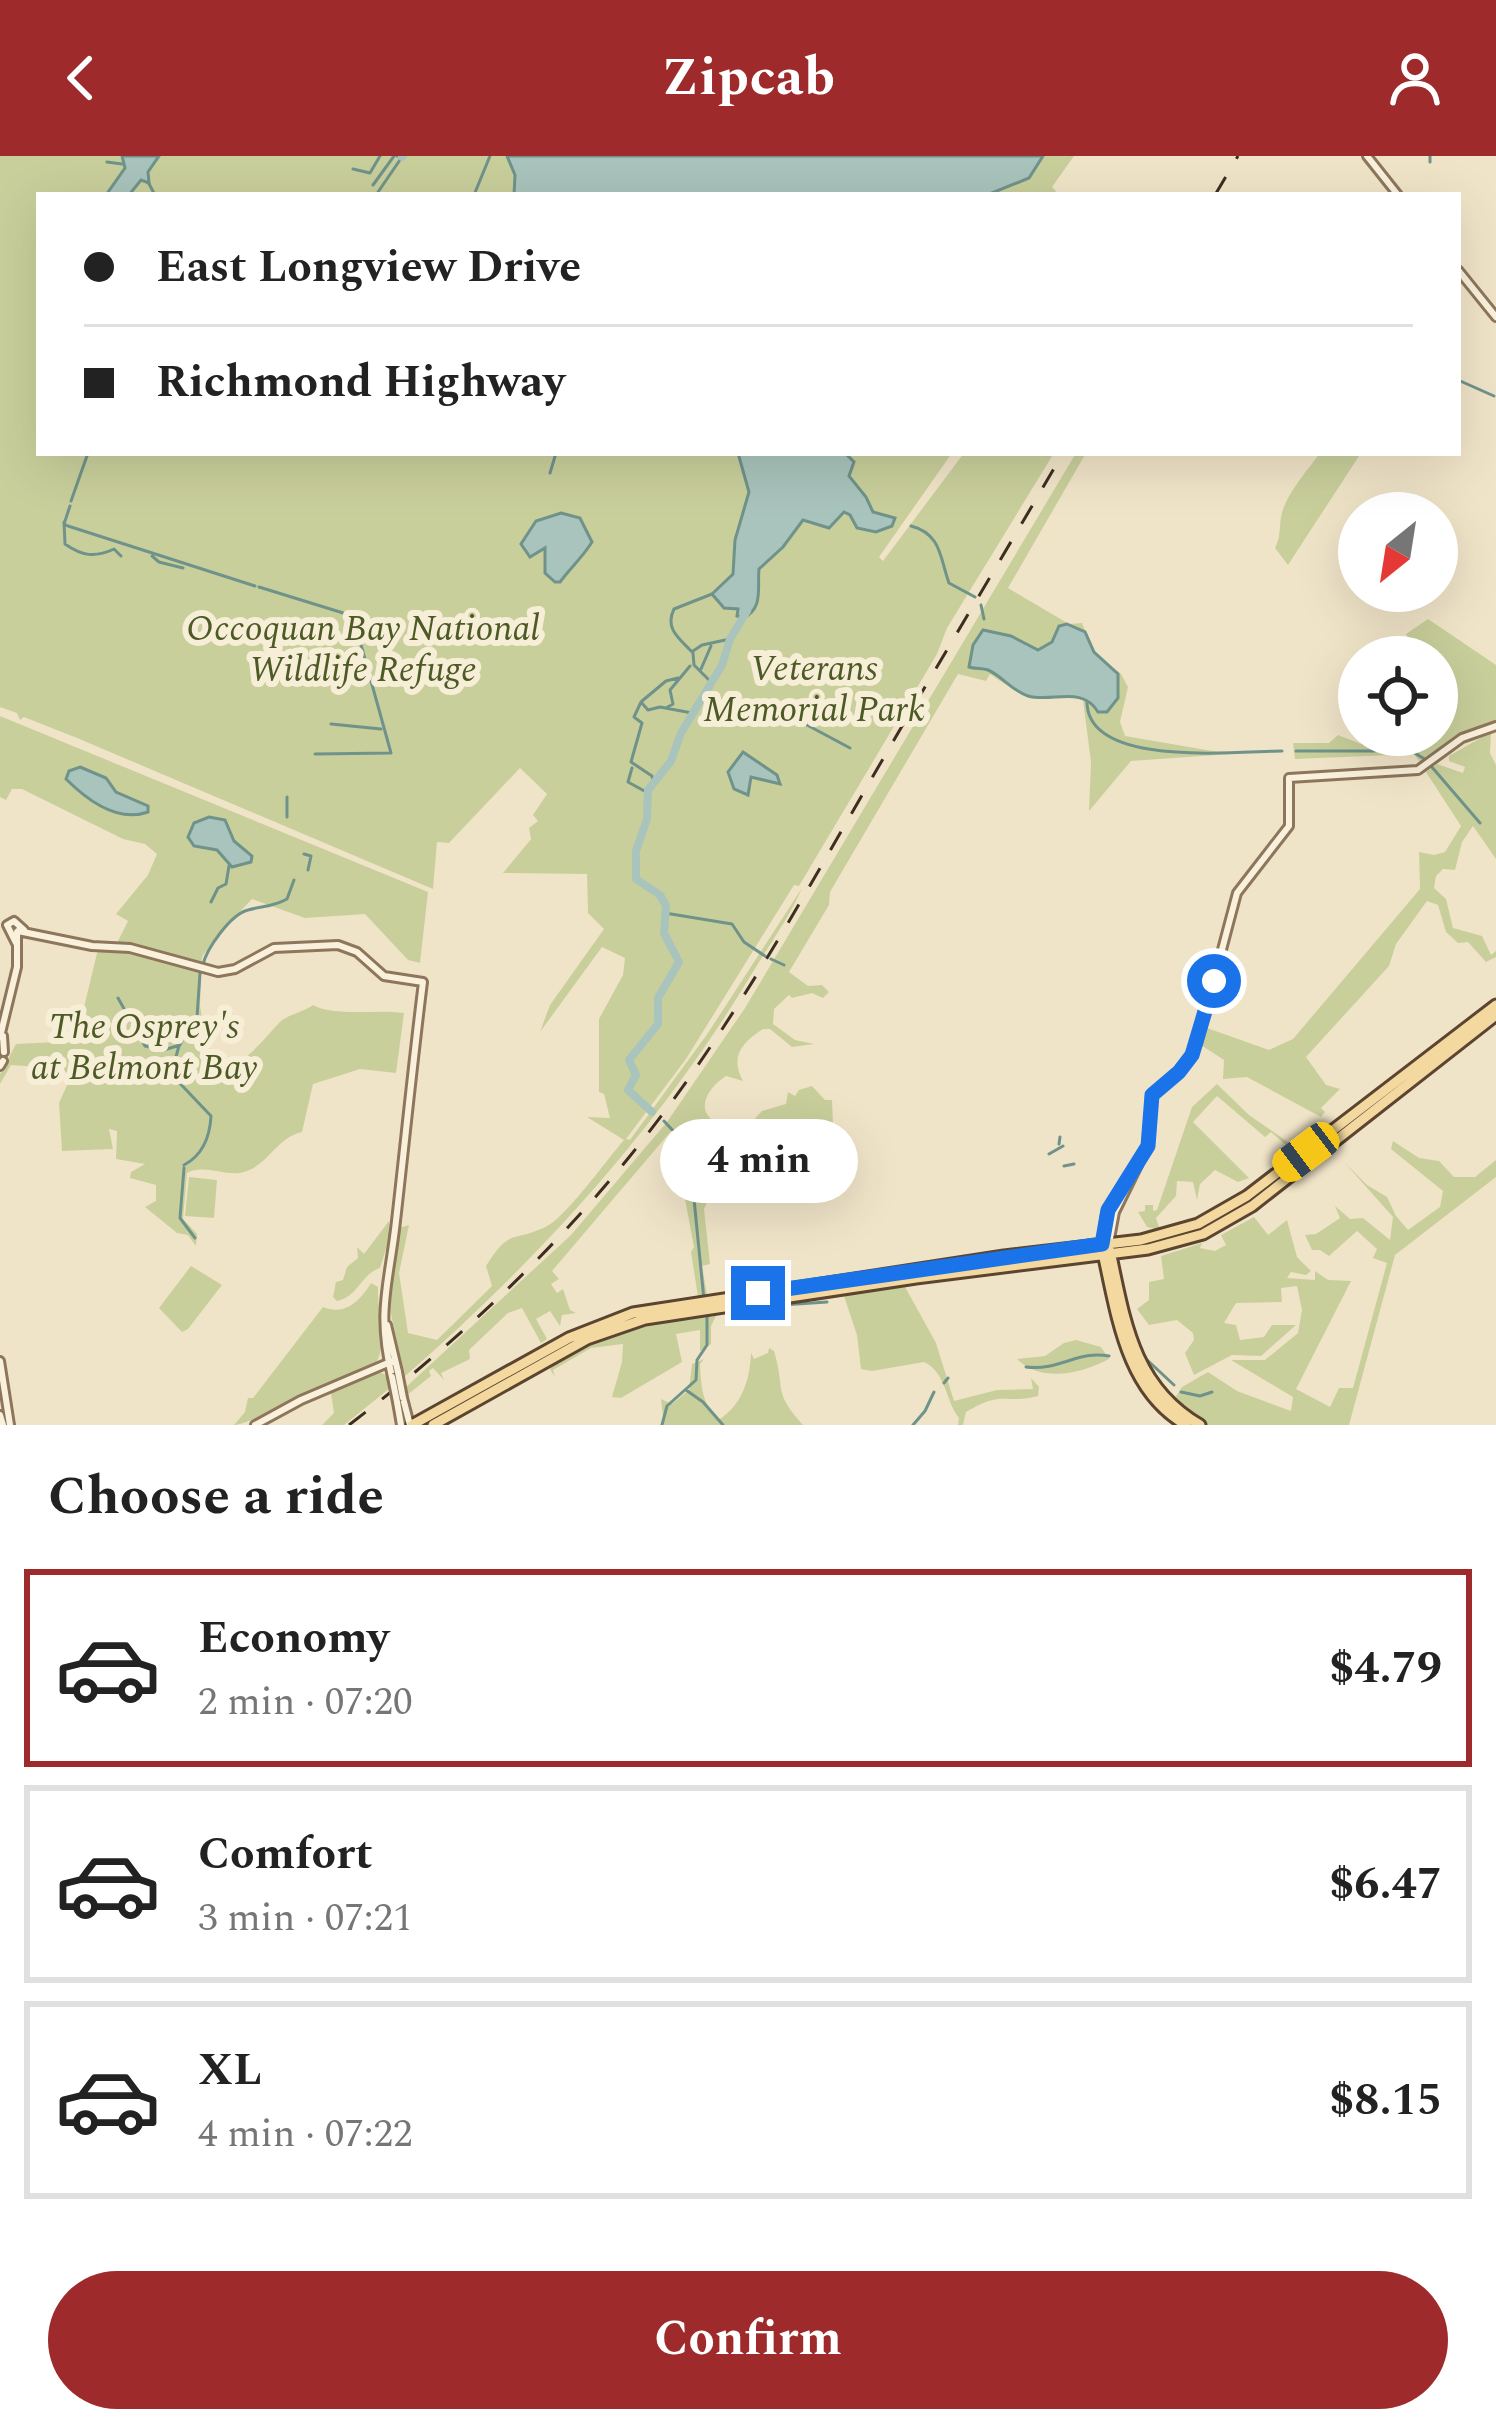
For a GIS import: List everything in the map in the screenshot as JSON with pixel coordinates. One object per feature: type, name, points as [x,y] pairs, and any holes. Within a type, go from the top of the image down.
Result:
[{"type":"main road","points":[[716,1303],[1085,1257],[1106,1249],[1140,1250],[1212,1229],[1272,1191],[1353,1126],[1378,1097],[1496,1005]]},
{"type":"main road","points":[[433,1425],[599,1334],[645,1319],[716,1303],[1106,1249],[1204,1222],[1238,1203],[1496,1016]]},
{"type":"main road","points":[[1454,1048],[1457,1035]]},
{"type":"main road","points":[[1272,1191],[1278,1172]]},
{"type":"main road","points":[[1106,1249],[1137,1366],[1156,1403],[1186,1425]]},
{"type":"main road","points":[[1113,1281],[1123,1262],[1140,1250]]},
{"type":"main road","points":[[1085,1257],[1097,1262],[1113,1281]]},
{"type":"main road","points":[[408,1425],[587,1329],[648,1309],[697,1306]]},
{"type":"main road","points":[[1137,1366],[1161,1396],[1200,1425]]},
{"type":"street","points":[[1367,156],[1396,192]]},
{"type":"street","points":[[1461,274],[1496,317]]},
{"type":"street","points":[[1116,1209],[1151,1134],[1152,1095],[1184,1066],[1201,1034],[1237,893],[1289,826],[1289,778],[1419,770],[1462,738],[1496,726]]},
{"type":"street","points":[[1,1058],[17,967],[16,931],[130,948],[218,972],[239,968],[274,948],[338,945],[357,952],[384,976],[423,982],[397,1217],[383,1292],[384,1322],[408,1425]]},
{"type":"street","points":[[16,943],[29,933]]},
{"type":"street","points":[[0,1037],[4,1027]]},
{"type":"street","points":[[1106,1249],[1106,1213],[1141,1159]]},
{"type":"street","points":[[1110,1228],[1121,1197],[1118,1192]]},
{"type":"street","points":[[1106,1213],[1111,1217],[1106,1249]]},
{"type":"street","points":[[0,1361],[6,1425]]},
{"type":"street","points":[[255,1425],[392,1361]]},
{"type":"street","points":[[0,1415],[6,1425]]},
{"type":"green space","name":"Occoquan Bay National Wildlife Refuge","points":[[0,156],[508,156],[517,176],[514,192],[36,192],[36,456],[950,456],[879,557],[883,561],[962,456],[1052,456],[799,886],[794,885],[686,1059],[626,1139],[630,1140],[708,1033],[802,888],[677,1086],[549,1238],[404,1377],[389,1304],[399,1228],[409,1225],[399,1273],[408,1333],[437,1340],[492,1286],[486,1266],[501,1245],[555,1220],[624,1140],[587,1117],[610,1118],[604,1094],[599,1092],[599,1019],[623,975],[625,958],[602,947],[540,1032],[550,1005],[604,929],[588,913],[587,874],[503,873],[531,839],[529,828],[538,821],[533,815],[547,794],[520,768],[449,843],[437,842],[433,889],[77,738],[24,717],[20,720],[17,713],[0,707]]},
{"type":"green space","points":[[1043,156],[1074,156],[1052,187],[1055,192],[994,192],[1029,178]]},
{"type":"green space","points":[[1074,456],[1084,456],[1008,588],[1069,624],[1082,623],[1095,654],[1121,674],[1128,687],[1120,722],[1125,736],[1230,754],[1131,761],[1089,811],[1091,762],[1083,700],[1061,693],[1024,694],[990,674],[986,681],[958,674],[830,892],[829,905],[789,972],[808,986],[822,985],[829,992],[823,998],[812,993],[789,995],[774,1009],[773,1024],[795,1040],[814,1044],[792,1047],[770,1029],[763,1029],[740,1051],[743,1081],[726,1076],[706,1101],[712,1120],[740,1132],[742,1121],[749,1125],[762,1111],[786,1104],[788,1092],[795,1096],[812,1086],[825,1100],[832,1100],[833,1124],[807,1120],[789,1125],[778,1138],[780,1177],[725,1184],[725,1193],[710,1196],[704,1209],[710,1264],[702,1266],[707,1295],[698,1297],[694,1247],[672,1130],[552,1271],[559,1279],[551,1284],[557,1293],[563,1289],[570,1310],[576,1313],[562,1315],[560,1326],[550,1311],[536,1319],[547,1339],[541,1343],[522,1308],[508,1313],[469,1350],[470,1359],[441,1373],[444,1380],[433,1368],[431,1376],[406,1396],[405,1388],[571,1235],[667,1122],[745,1008]]},
{"type":"green space","points":[[1318,456],[1359,456],[1288,565],[1275,548],[1283,509]]},
{"type":"green space","points":[[1428,619],[1453,636],[1407,636]]},
{"type":"green space","points":[[1458,639],[1496,665],[1496,723],[1458,737]]},
{"type":"green space","name":"The Osprey's at Belmont Bay","points":[[0,716],[428,892],[420,963],[408,960],[365,914],[305,918],[252,899],[202,957],[204,1032],[213,1057],[227,1069],[283,1020],[313,1005],[332,1011],[404,1013],[396,1073],[360,1069],[313,1084],[302,1132],[286,1139],[255,1167],[240,1173],[187,1173],[183,1219],[197,1234],[196,1246],[188,1235],[177,1233],[145,1207],[156,1201],[156,1185],[130,1178],[131,1172],[145,1164],[116,1159],[117,1131],[109,1129],[113,1149],[62,1151],[59,1103],[72,1074],[11,1065],[0,1084],[0,1074],[16,1044],[76,1041],[97,953],[106,943],[117,943],[128,921],[116,914],[148,875],[157,854],[145,844],[123,839],[22,789],[12,789],[6,800],[0,797]]},
{"type":"green space","points":[[1491,732],[1490,753],[1496,765],[1496,859],[1473,826],[1462,842],[1455,870],[1443,869],[1434,888],[1446,899],[1453,928],[1482,936],[1496,957],[1486,962],[1468,942],[1458,943],[1446,932],[1438,905],[1427,901],[1396,944],[1389,966],[1306,1057],[1326,1085],[1340,1089],[1321,1108],[1325,1112],[1321,1117],[1247,1077],[1223,1079],[1224,1060],[1201,1045],[1207,1028],[1269,1050],[1293,1039],[1420,889],[1419,852],[1445,852],[1461,826],[1426,772],[1437,764],[1463,773],[1465,767],[1449,761]]},
{"type":"green space","points":[[1338,735],[1338,756],[1366,756],[1295,759],[1293,743],[1329,743]]},
{"type":"green space","points":[[1217,1084],[1249,1115],[1295,1147],[1288,1153],[1288,1147],[1271,1132],[1265,1137],[1217,1096],[1193,1122],[1249,1178],[1238,1182],[1215,1170],[1200,1184],[1197,1200],[1193,1182],[1177,1181],[1176,1196],[1156,1218],[1160,1230],[1147,1227],[1138,1212],[1145,1211],[1145,1205],[1157,1210],[1192,1107]]},
{"type":"green space","points":[[1393,1141],[1419,1158],[1439,1161],[1454,1177],[1475,1177],[1496,1160],[1496,1177],[1395,1255],[1349,1425],[1205,1425],[1173,1401],[1182,1387],[1208,1372],[1237,1391],[1291,1411],[1293,1397],[1231,1360],[1265,1360],[1298,1333],[1302,1310],[1297,1286],[1281,1288],[1282,1302],[1236,1303],[1224,1323],[1236,1325],[1240,1340],[1264,1337],[1272,1325],[1296,1325],[1261,1356],[1232,1355],[1194,1375],[1185,1353],[1193,1333],[1177,1320],[1149,1325],[1137,1309],[1149,1300],[1149,1282],[1164,1279],[1161,1256],[1202,1243],[1200,1248],[1215,1251],[1226,1245],[1221,1235],[1254,1217],[1268,1235],[1287,1220],[1297,1257],[1311,1271],[1306,1275],[1291,1272],[1287,1278],[1315,1280],[1315,1271],[1328,1280],[1351,1281],[1296,1389],[1330,1407],[1339,1388],[1353,1388],[1387,1263],[1373,1258],[1377,1249],[1357,1231],[1329,1256],[1312,1250],[1305,1235],[1316,1234],[1340,1218],[1335,1206],[1350,1219],[1363,1218],[1390,1240],[1393,1217],[1344,1162],[1387,1197],[1408,1230],[1440,1207],[1443,1191],[1391,1149]]},
{"type":"green space","points":[[189,1177],[217,1180],[214,1218],[185,1216]]},
{"type":"green space","points":[[389,1221],[390,1236],[380,1268],[337,1301],[333,1297],[336,1282],[343,1280],[347,1267],[358,1258],[357,1247],[364,1254]]},
{"type":"green space","points":[[191,1266],[222,1285],[182,1332],[159,1308]]},
{"type":"green space","points":[[371,1283],[378,1287],[381,1335],[377,1361],[234,1425],[245,1412],[248,1398],[253,1398],[323,1307],[338,1310],[351,1305]]},
{"type":"green space","points":[[904,1285],[936,1343],[954,1401],[997,1390],[1033,1389],[1031,1378],[1039,1387],[1038,1396],[989,1401],[966,1412],[963,1425],[958,1425],[941,1380],[924,1362],[861,1369],[857,1335],[844,1296]]},
{"type":"green space","points":[[717,1314],[711,1344],[700,1351],[700,1330],[676,1334],[682,1362],[621,1398],[612,1397],[623,1344],[591,1348],[553,1370],[555,1377],[550,1369],[567,1354],[607,1334]]},
{"type":"green space","points":[[1076,1340],[1101,1347],[1109,1359],[1086,1369],[1049,1374],[1017,1359],[1045,1356]]},
{"type":"green space","points":[[769,1348],[774,1351],[783,1397],[803,1425],[664,1425],[661,1399],[672,1404],[689,1390],[692,1364],[704,1359],[700,1364],[704,1395],[709,1409],[720,1419],[743,1390],[751,1353],[754,1359]]},
{"type":"green space","points":[[379,1372],[386,1375],[390,1388],[344,1425],[322,1425],[334,1413],[331,1393]]},
{"type":"water","points":[[122,156],[159,156],[148,172],[149,183],[141,180],[131,192],[108,192],[125,168]]},
{"type":"water","points":[[507,156],[1043,156],[1029,178],[994,192],[514,192],[515,175]]},
{"type":"water","points":[[739,456],[848,456],[854,462],[849,476],[873,512],[895,518],[892,526],[876,532],[857,528],[844,512],[829,528],[803,520],[759,569],[758,597],[754,609],[743,618],[737,616],[738,609],[724,608],[712,594],[733,574],[735,540],[749,492]]},
{"type":"water","points":[[561,513],[580,518],[592,542],[560,582],[555,582],[545,573],[545,548],[530,557],[521,544],[536,521]]},
{"type":"water","points":[[1067,624],[1085,632],[1094,652],[1118,674],[1118,698],[1107,712],[1098,712],[1075,697],[1028,696],[988,670],[969,667],[973,645],[983,630],[1011,636],[1038,650],[1052,642],[1059,626]]},
{"type":"water","points":[[743,752],[777,775],[780,784],[751,777],[748,795],[734,789],[728,772]]},
{"type":"water","points":[[80,767],[106,778],[116,792],[148,806],[148,812],[114,812],[93,802],[66,779],[69,771]]},
{"type":"water","points":[[209,817],[225,820],[234,841],[252,856],[251,862],[232,867],[217,850],[194,846],[188,837],[194,823]]},
{"type":"waterway","points":[[353,169],[370,173],[380,156]]},
{"type":"waterway","points":[[373,185],[394,156]]},
{"type":"waterway","points":[[378,192],[402,157],[397,156]]},
{"type":"waterway","points":[[475,192],[490,156]]},
{"type":"waterway","points":[[1430,156],[1430,162]]},
{"type":"waterway","points":[[107,162],[122,164]]},
{"type":"waterway","points":[[148,182],[153,192]]},
{"type":"waterway","points":[[1461,381],[1494,396]]},
{"type":"waterway","points":[[71,501],[87,456]]},
{"type":"waterway","points":[[550,473],[555,456]]},
{"type":"waterway","points":[[70,506],[64,524],[68,526],[255,586]]},
{"type":"waterway","points":[[64,522],[65,544],[71,548],[95,555],[114,549],[121,556]]},
{"type":"waterway","points":[[911,526],[934,541],[949,583],[975,597]]},
{"type":"waterway","points":[[152,556],[183,568]]},
{"type":"waterway","points":[[259,587],[353,616],[391,753],[315,754]]},
{"type":"waterway","points":[[711,682],[694,665],[693,653],[675,633],[671,616],[674,609],[712,594]]},
{"type":"waterway","points":[[981,605],[984,619]]},
{"type":"waterway","points":[[652,1112],[628,1090],[636,1075],[629,1060],[658,1024],[658,998],[679,962],[664,933],[666,906],[660,895],[636,879],[636,851],[647,819],[648,790],[671,761],[681,733],[722,665],[730,639],[747,611]]},
{"type":"waterway","points":[[356,617],[370,625]]},
{"type":"waterway","points":[[693,651],[730,639]]},
{"type":"waterway","points":[[701,669],[711,646]]},
{"type":"waterway","points":[[666,708],[673,704],[670,690],[690,666]]},
{"type":"waterway","points":[[642,701],[666,681],[678,678]]},
{"type":"waterway","points":[[1087,701],[1093,723],[1111,738],[1137,747],[1202,753],[1282,751]]},
{"type":"waterway","points":[[653,781],[631,762],[642,723],[634,717],[641,702],[648,710],[660,707],[692,713]]},
{"type":"waterway","points":[[778,706],[802,722]]},
{"type":"waterway","points":[[331,724],[381,729]]},
{"type":"waterway","points":[[807,725],[850,748]]},
{"type":"waterway","points":[[1296,751],[1374,751],[1402,745],[1426,760]]},
{"type":"waterway","points":[[1431,766],[1480,823]]},
{"type":"waterway","points":[[632,768],[628,782],[648,793]]},
{"type":"waterway","points":[[287,797],[287,817]]},
{"type":"waterway","points":[[304,854],[311,856],[308,870]]},
{"type":"waterway","points":[[211,902],[226,884],[229,866]]},
{"type":"waterway","points":[[203,965],[234,918],[287,899],[294,880]]},
{"type":"waterway","points":[[665,913],[732,924],[744,942],[765,956]]},
{"type":"waterway","points":[[771,959],[784,965]]},
{"type":"waterway","points":[[184,1165],[204,1144],[211,1116],[171,1074],[179,1046],[197,1017],[200,973]]},
{"type":"waterway","points":[[118,998],[145,1046],[164,1050],[180,1045]]},
{"type":"waterway","points":[[664,1121],[677,1135],[685,1180],[694,1199],[704,1300]]},
{"type":"waterway","points":[[1059,1144],[1060,1137]]},
{"type":"waterway","points":[[1049,1154],[1063,1146]]},
{"type":"waterway","points":[[1064,1166],[1074,1164]]},
{"type":"waterway","points":[[184,1168],[180,1218],[195,1238]]},
{"type":"waterway","points":[[782,1305],[827,1302]]},
{"type":"waterway","points":[[662,1425],[667,1406],[696,1380],[697,1360],[707,1345],[707,1315]]},
{"type":"waterway","points":[[1026,1367],[1109,1356]]},
{"type":"waterway","points":[[1145,1358],[1174,1385]]},
{"type":"waterway","points":[[944,1383],[948,1378]]},
{"type":"waterway","points":[[686,1390],[723,1425]]},
{"type":"waterway","points":[[913,1425],[934,1392]]},
{"type":"waterway","points":[[1181,1392],[1200,1396],[1212,1392]]},
{"type":"railway","points":[[1217,192],[1238,156]]},
{"type":"railway","points":[[349,1425],[462,1332],[532,1265],[664,1113],[783,931],[1061,456]]},
{"type":"route","points":[[758,1293],[1102,1244],[1108,1210],[1148,1146],[1152,1095],[1192,1055],[1214,981]]},
{"type":"park label","name":"Veterans Memorial Park","points":[[814,688]]}]
